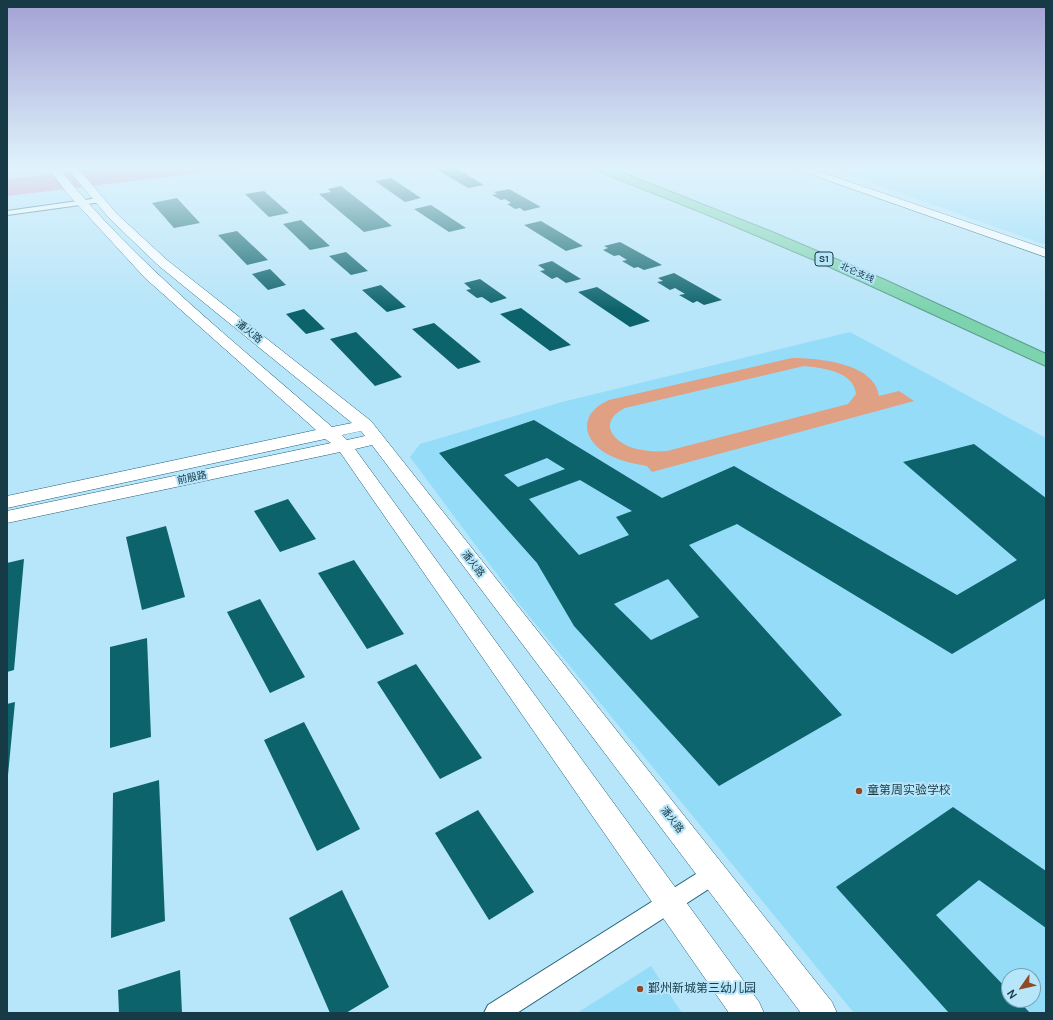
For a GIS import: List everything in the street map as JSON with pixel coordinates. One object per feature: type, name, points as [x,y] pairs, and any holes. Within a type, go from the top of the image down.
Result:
[{"type":"highway","name":"北仑支线","points":[[717,215],[855,272],[1046,361]]},
{"type":"highway","name":"北仑支线","points":[[745,215],[920,290],[1046,348]]},
{"type":"street","name":"潘火路","points":[[100,215],[150,274],[336,439],[748,1013]]},
{"type":"street","name":"潘火路","points":[[107,215],[371,432],[821,1013]]},
{"type":"street","points":[[934,215],[1046,253]]},
{"type":"street","name":"前殷路","points":[[7,502],[371,432]]},
{"type":"street","name":"前殷路","points":[[7,517],[336,439]]},
{"type":"street","points":[[496,1013],[714,874]]},
{"type":"shaded area","points":[[960,215],[1046,215],[1046,245]]},
{"type":"shaded area","name":"童第周实验学校","points":[[850,332],[1046,438],[1046,1013],[854,1013],[520,605],[410,457],[420,444],[562,402]]},
{"type":"shaded area","points":[[792,358],[803,358],[830,361],[857,369],[867,376],[875,385],[879,396],[899,391],[914,401],[652,472],[647,466],[628,462],[611,456],[601,450],[589,436],[587,428],[588,420],[599,406],[609,400]],"holes":[[[804,366],[836,372],[850,380],[854,386],[856,394],[848,404],[667,451],[650,451],[633,448],[618,440],[611,430],[610,424],[612,419],[617,413],[625,408]]]},
{"type":"shaded area","name":"鄞州新城第三幼儿园","points":[[651,966],[682,1013],[577,1013]]},
{"type":"building","points":[[162,215],[192,215],[200,223],[174,228]]},
{"type":"building","points":[[266,215],[281,215],[269,217]]},
{"type":"building","points":[[343,215],[377,215],[392,226],[364,232]]},
{"type":"building","points":[[423,215],[446,215],[466,228],[449,232]]},
{"type":"building","points":[[301,220],[330,246],[310,250],[283,224]]},
{"type":"building","points":[[541,221],[583,246],[566,251],[524,225]]},
{"type":"building","points":[[237,231],[268,260],[247,265],[218,235]]},
{"type":"building","points":[[620,242],[662,265],[644,270],[638,267],[634,268],[622,261],[627,260],[619,255],[614,256],[603,250],[608,248],[604,246]]},
{"type":"building","points":[[346,252],[368,271],[351,275],[329,256]]},
{"type":"building","points":[[552,261],[581,279],[566,283],[557,277],[552,279],[540,271],[545,270],[538,265]]},
{"type":"building","points":[[270,269],[286,285],[268,290],[252,274]]},
{"type":"building","points":[[674,273],[722,300],[704,305],[697,301],[693,303],[679,295],[685,294],[675,288],[670,290],[657,282],[663,281],[658,278]]},
{"type":"building","points":[[480,279],[507,298],[491,303],[482,297],[477,298],[466,290],[471,289],[464,283]]},
{"type":"building","points":[[381,285],[406,307],[387,312],[362,290]]},
{"type":"building","points":[[597,287],[650,321],[630,327],[578,292]]},
{"type":"building","points":[[521,308],[571,345],[550,351],[500,314]]},
{"type":"building","points":[[304,309],[325,329],[306,334],[286,314]]},
{"type":"building","points":[[434,323],[481,362],[458,369],[412,329]]},
{"type":"building","points":[[356,332],[402,377],[375,386],[330,339]]},
{"type":"building","points":[[534,420],[662,498],[734,466],[957,595],[1017,560],[903,462],[974,444],[1046,498],[1046,598],[952,654],[737,524],[689,545],[842,715],[719,786],[574,626],[537,563],[439,453]],"holes":[[[547,458],[565,469],[518,487],[504,475]],[[580,480],[632,511],[616,517],[629,535],[579,555],[529,499]],[[668,579],[699,617],[651,640],[614,604]]]},
{"type":"building","points":[[288,499],[316,539],[280,552],[254,511]]},
{"type":"building","points":[[166,526],[185,597],[142,610],[126,537]]},
{"type":"building","points":[[24,559],[14,670],[7,672],[7,563]]},
{"type":"building","points":[[354,560],[404,634],[367,649],[318,573]]},
{"type":"building","points":[[260,599],[305,677],[270,693],[227,612]]},
{"type":"building","points":[[147,638],[151,737],[110,748],[110,647]]},
{"type":"building","points":[[416,664],[482,758],[440,779],[377,682]]},
{"type":"building","points":[[15,702],[8,775],[7,775],[7,704]]},
{"type":"building","points":[[304,722],[360,829],[317,851],[264,740]]},
{"type":"building","points":[[159,780],[165,921],[111,938],[113,793]]},
{"type":"building","points":[[953,807],[1046,871],[1046,928],[979,880],[936,915],[1001,983],[1001,1008],[1025,1008],[1030,1013],[949,1013],[836,887]]},
{"type":"building","points":[[478,810],[534,892],[489,920],[435,833]]},
{"type":"building","points":[[342,890],[389,987],[346,1013],[330,1013],[289,918]]},
{"type":"building","points":[[180,970],[182,1013],[119,1013],[118,990]]},
{"type":"place","name":"童第周实验学校","points":[[859,791]]},
{"type":"place","name":"鄞州新城第三幼儿园","points":[[640,989]]}]
